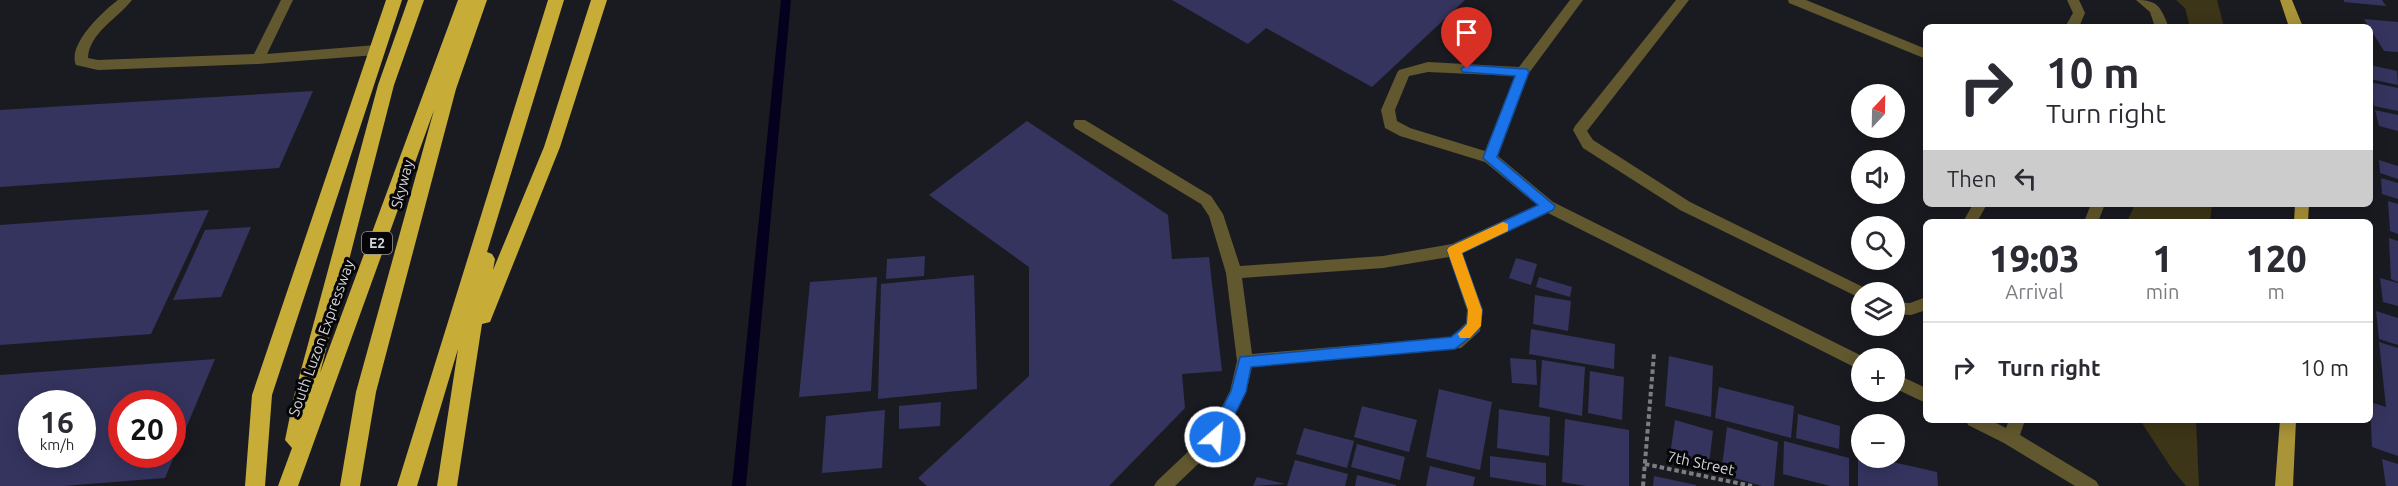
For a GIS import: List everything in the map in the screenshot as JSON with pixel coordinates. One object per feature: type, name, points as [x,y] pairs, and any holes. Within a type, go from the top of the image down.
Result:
[{"type":"highway","points":[[255,486],[262,395],[394,0]]},
{"type":"highway","points":[[287,486],[304,396],[386,85],[416,0]]},
{"type":"highway","name":"South Luzon Expressway","points":[[287,486],[466,0]]},
{"type":"highway","name":"Skyway","points":[[350,486],[366,392],[448,89],[479,0]]},
{"type":"highway","points":[[447,486],[465,361],[524,80],[547,0]]},
{"type":"highway","points":[[407,486],[528,85],[556,0]]},
{"type":"highway","points":[[465,361],[552,147],[599,0]]},
{"type":"main road","points":[[2286,0],[2295,24]]},
{"type":"main road","points":[[2284,486],[2288,423]]},
{"type":"lane","points":[[126,0],[112,10],[82,47],[81,62],[98,65],[376,50]]},
{"type":"lane","points":[[258,58],[287,0]]},
{"type":"lane","points":[[1683,0],[1580,130],[1588,144],[1685,206],[1851,288]]},
{"type":"lane","points":[[1794,0],[1923,53]]},
{"type":"lane","points":[[2073,0],[2079,13],[2074,24]]},
{"type":"lane","points":[[2142,0],[2155,10],[2161,24]]},
{"type":"lane","points":[[1490,158],[1523,72],[1574,1]]},
{"type":"lane","points":[[1523,72],[1428,67],[1404,74],[1388,110],[1390,124],[1405,132],[1490,158],[1548,206],[1851,358]]},
{"type":"lane","points":[[1080,124],[1206,200],[1216,214],[1234,273],[1245,361],[1238,392],[1215,437],[1163,486]]},
{"type":"lane","points":[[1234,273],[1383,262],[1454,250],[1548,206]]},
{"type":"lane","points":[[1245,361],[1455,343],[1474,326],[1475,310],[1454,250]]},
{"type":"lane","points":[[1905,309],[1923,304]]},
{"type":"lane","points":[[1905,386],[1923,394]]},
{"type":"lane","points":[[1980,423],[2010,438],[2090,486]]},
{"type":"lane","points":[[2010,438],[2016,423]]},
{"type":"path","points":[[1643,486],[1654,354]]},
{"type":"path","name":"7th Street","points":[[1645,464],[1752,486]]},
{"type":"shaded area","points":[[2176,0],[2217,0],[2223,24],[2189,24],[2185,8]]},
{"type":"shaded area","points":[[2134,207],[2212,207],[2210,219],[2128,219]]},
{"type":"shaded area","points":[[2142,423],[2196,423],[2199,486],[2186,486]]},
{"type":"building","points":[[1172,0],[1465,0],[1372,87],[1266,28],[1248,44]]},
{"type":"building","points":[[2344,0],[2382,0],[2386,6],[2344,2]]},
{"type":"building","points":[[2364,19],[2398,22],[2398,52],[2384,51],[2373,33],[2373,24],[2367,24]]},
{"type":"building","points":[[2373,66],[2397,71],[2398,85],[2373,80]]},
{"type":"building","points":[[2373,83],[2398,88],[2398,111],[2374,106]]},
{"type":"building","points":[[313,91],[279,168],[0,187],[0,110]]},
{"type":"building","points":[[2375,110],[2398,115],[2398,131],[2379,126]]},
{"type":"building","points":[[1027,121],[1168,215],[1172,259],[1209,257],[1222,371],[1182,374],[1185,408],[1109,486],[927,486],[918,478],[1029,376],[1029,267],[929,195]]},
{"type":"building","points":[[2379,160],[2398,166],[2398,179],[2380,173]]},
{"type":"building","points":[[2381,178],[2398,183],[2398,199],[2382,194]]},
{"type":"building","points":[[2388,201],[2398,204],[2398,234],[2390,231]]},
{"type":"building","points":[[209,210],[151,334],[0,345],[0,225]]},
{"type":"building","points":[[251,227],[221,297],[173,300],[205,230]]},
{"type":"building","points":[[2389,238],[2398,241],[2398,282],[2391,279]]},
{"type":"building","points":[[925,256],[924,276],[886,279],[887,259]]},
{"type":"building","points":[[1516,258],[1537,264],[1531,285],[1509,278]]},
{"type":"building","points":[[974,275],[977,389],[878,399],[881,284]]},
{"type":"building","points":[[877,277],[871,391],[799,397],[810,282]]},
{"type":"building","points":[[1539,277],[1572,287],[1570,297],[1536,287]]},
{"type":"building","points":[[2380,278],[2398,283],[2398,306],[2383,302]]},
{"type":"building","points":[[1535,295],[1571,301],[1568,331],[1533,324]]},
{"type":"building","points":[[2376,311],[2398,318],[2398,345],[2379,339]]},
{"type":"building","points":[[1531,329],[1615,344],[1614,369],[1529,354]]},
{"type":"building","points":[[2379,342],[2398,348],[2398,456],[2372,447],[2373,403],[2386,407]]},
{"type":"building","points":[[1669,356],[1713,366],[1711,417],[1665,406]]},
{"type":"building","points":[[1510,358],[1536,360],[1537,385],[1512,383]]},
{"type":"building","points":[[215,359],[186,428],[186,390],[108,390],[108,468],[169,468],[165,478],[63,486],[0,486],[0,375]]},
{"type":"building","points":[[1542,360],[1585,367],[1582,416],[1539,407]]},
{"type":"building","points":[[1590,371],[1624,377],[1622,420],[1588,413]]},
{"type":"building","points":[[1719,387],[1794,406],[1791,438],[1715,418]]},
{"type":"building","points":[[1439,389],[1492,402],[1480,470],[1426,457]]},
{"type":"building","points":[[941,402],[940,426],[899,429],[899,406]]},
{"type":"building","points":[[1362,406],[1417,420],[1409,452],[1354,437]]},
{"type":"building","points":[[1499,409],[1550,417],[1549,456],[1497,448]]},
{"type":"building","points":[[885,410],[882,468],[822,473],[826,416]]},
{"type":"building","points":[[1798,414],[1840,426],[1839,449],[1796,438]]},
{"type":"building","points":[[1565,419],[1629,430],[1629,486],[1586,486],[1562,482]]},
{"type":"building","points":[[1675,420],[1713,431],[1708,472],[1669,462]]},
{"type":"building","points":[[1727,427],[1778,442],[1774,486],[1762,486],[1721,474]]},
{"type":"building","points":[[1304,428],[1354,441],[1347,468],[1296,454]]},
{"type":"building","points":[[1784,441],[1849,458],[1849,486],[1830,486],[1783,474]]},
{"type":"building","points":[[1357,444],[1405,457],[1400,480],[1351,467]]},
{"type":"building","points":[[1490,456],[1546,463],[1546,486],[1490,477]]},
{"type":"building","points":[[2382,459],[2398,464],[2398,486],[2386,486]]},
{"type":"building","points":[[1295,460],[1348,474],[1345,486],[1287,486]]},
{"type":"building","points":[[1905,465],[1937,472],[1938,486],[1858,486],[1858,468],[1905,468]]},
{"type":"building","points":[[1430,466],[1475,477],[1473,486],[1426,486]]},
{"type":"building","points":[[1357,475],[1396,485],[1396,486],[1355,486]]},
{"type":"building","points":[[1654,476],[1696,485],[1696,486],[1653,486]]},
{"type":"building","points":[[1257,477],[1285,484],[1253,486]]},
{"type":"waterway","points":[[739,486],[786,0]]},
{"type":"slow traffic","points":[[1465,334],[1474,326],[1475,310],[1454,250],[1503,227]]},
{"type":"route","points":[[1215,437],[1238,392],[1245,361],[1455,343],[1474,326],[1475,310],[1454,250],[1548,206],[1490,158],[1523,72],[1467,69]]}]
